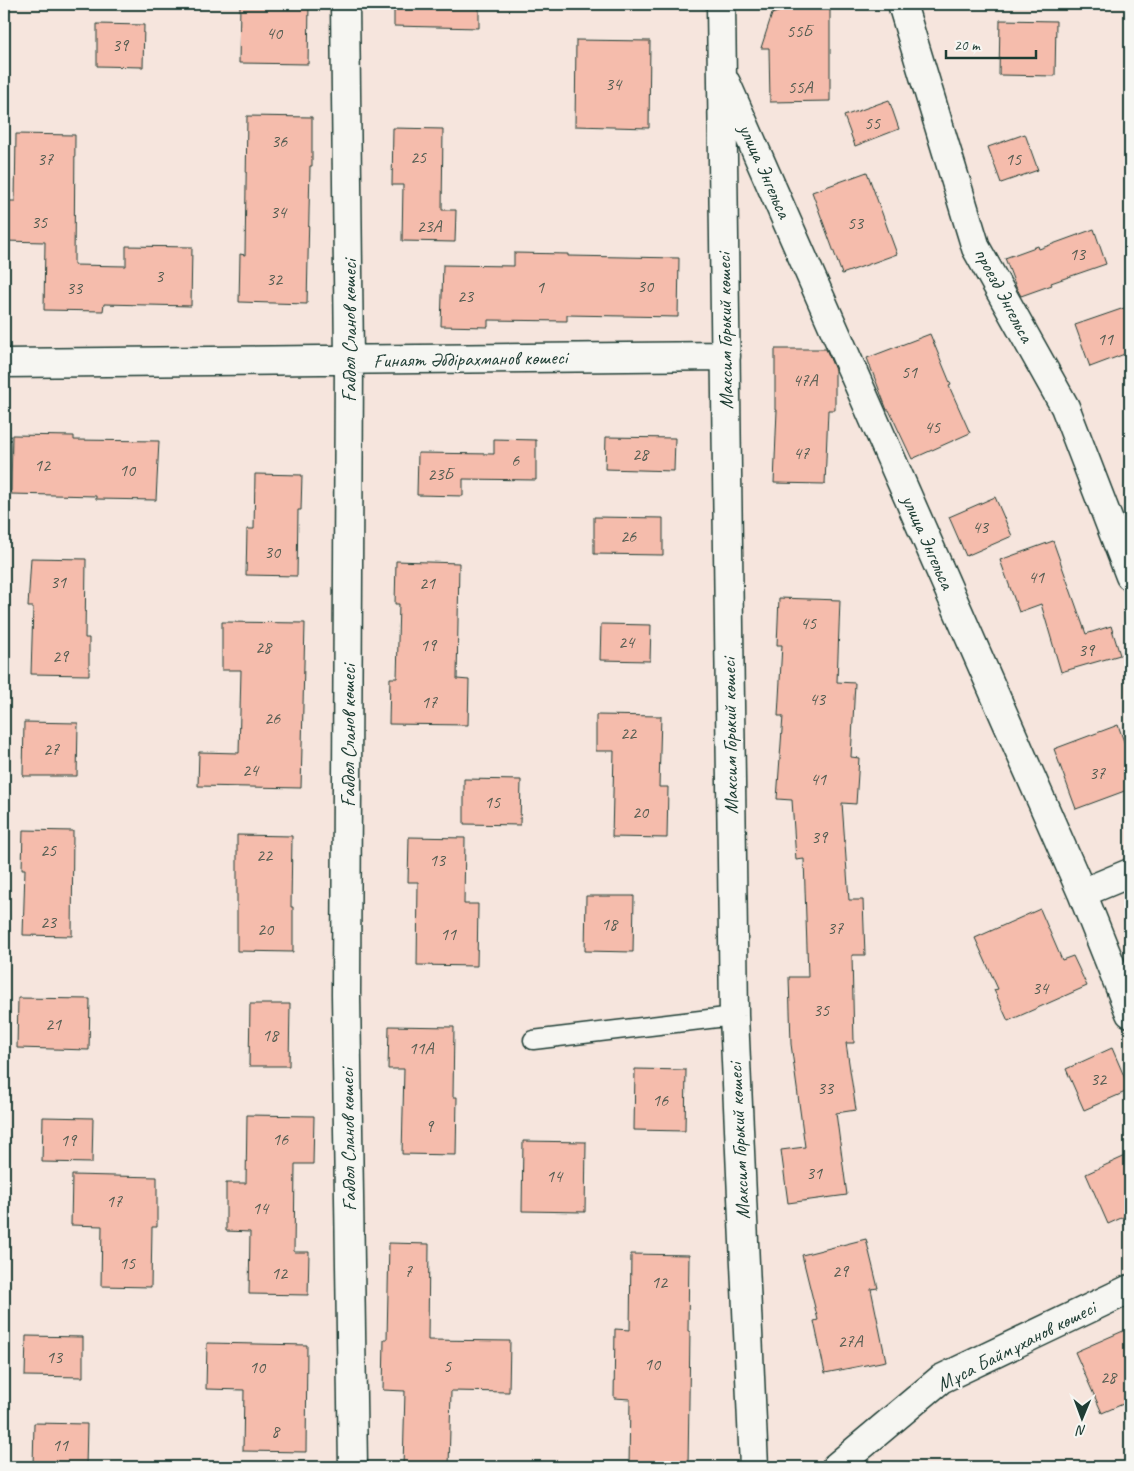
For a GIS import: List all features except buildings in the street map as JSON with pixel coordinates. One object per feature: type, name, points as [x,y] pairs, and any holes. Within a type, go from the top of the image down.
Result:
[{"type":"street","name":"Ғабдол Сланов көшесі","points":[[345,4],[349,360],[346,994],[353,1467]]},
{"type":"street","name":"Максим Горький көшесі","points":[[721,4],[734,1016],[754,1467]]},
{"type":"street","name":"проезд Энгельса","points":[[902,4],[976,248],[1065,407],[1130,576]]},
{"type":"street","name":"улица Энгельса","points":[[722,73],[1082,893],[1130,1013]]},
{"type":"street","name":"Ғинаят Әбдірахманов көшесі","points":[[4,362],[726,356]]},
{"type":"street","points":[[1082,893],[1130,873]]},
{"type":"street","name":"Мұса Баймұханов көшесі","points":[[836,1467],[941,1379],[1130,1289]]},
{"type":"lane","points":[[533,1040],[734,1016]]}]
